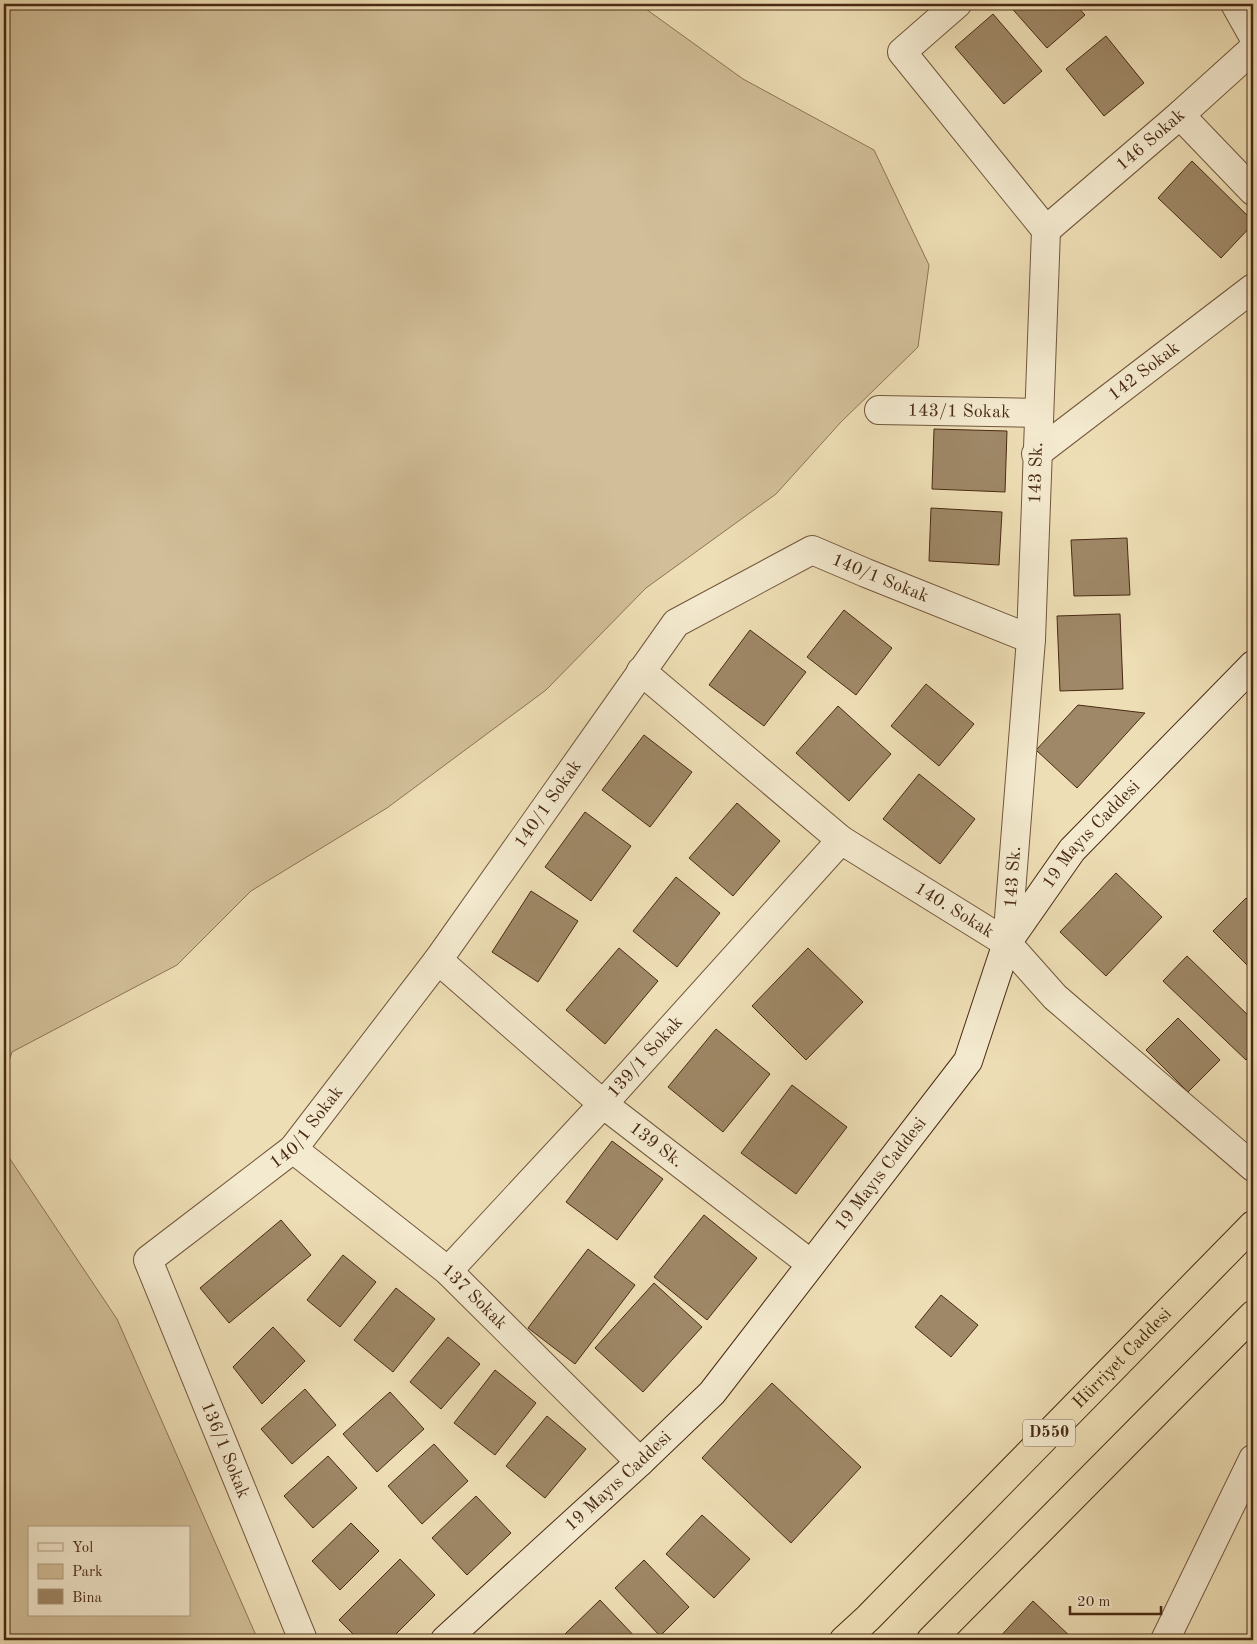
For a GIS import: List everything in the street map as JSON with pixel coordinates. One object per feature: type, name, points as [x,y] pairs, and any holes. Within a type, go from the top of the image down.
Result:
[{"type":"highway","name":"Hürriyet Caddesi","points":[[844,1640],[868,1618],[1253,1225]]},
{"type":"highway","points":[[931,1640],[1253,1315]]},
{"type":"street","points":[[957,4],[902,52],[1046,230]]},
{"type":"street","points":[[1235,4],[1253,36]]},
{"type":"street","name":"146 Sokak","points":[[1046,230],[1253,50]]},
{"type":"street","points":[[1180,115],[1253,190]]},
{"type":"street","name":"143 Sk.","points":[[1007,943],[1031,639],[1036,454],[1046,230]]},
{"type":"street","name":"142 Sokak","points":[[1036,454],[1253,288]]},
{"type":"street","name":"143/1 Sokak","points":[[878,410],[1039,413]]},
{"type":"street","name":"140/1 Sokak","points":[[148,1260],[293,1149],[438,960],[676,623],[812,550],[1031,639]]},
{"type":"street","name":"19 Mayıs Caddesi","points":[[445,1640],[640,1462],[712,1393],[968,1061],[1007,943],[1072,850],[1253,665]]},
{"type":"street","name":"140. Sokak","points":[[641,671],[841,840],[1007,943],[1055,997],[1253,1167]]},
{"type":"street","name":"139/1 Sokak","points":[[448,1271],[603,1104],[841,840]]},
{"type":"street","name":"139 Sk.","points":[[438,960],[603,1104],[811,1264]]},
{"type":"street","name":"137 Sokak","points":[[293,1149],[448,1271],[640,1462]]},
{"type":"street","name":"136/1 Sokak","points":[[148,1260],[303,1640]]},
{"type":"street","points":[[1165,1640],[1253,1459]]},
{"type":"green space","points":[[4,4],[639,4],[743,79],[874,150],[929,265],[918,347],[841,422],[776,494],[646,588],[546,690],[387,808],[251,891],[177,965],[12,1052],[4,1075]]},
{"type":"green space","points":[[4,1150],[117,1319],[258,1640],[4,1640]]},
{"type":"building","points":[[1008,4],[1075,4],[1085,15],[1047,48]]},
{"type":"building","points":[[993,14],[1042,71],[1004,104],[955,47]]},
{"type":"building","points":[[1106,36],[1144,83],[1104,116],[1066,69]]},
{"type":"building","points":[[1192,161],[1253,221],[1253,224],[1221,258],[1158,198]]},
{"type":"building","points":[[934,429],[1007,431],[1005,492],[932,489]]},
{"type":"building","points":[[931,508],[1002,512],[999,565],[929,561]]},
{"type":"building","points":[[1127,538],[1130,595],[1074,596],[1071,540]]},
{"type":"building","points":[[844,610],[892,648],[856,695],[807,657]]},
{"type":"building","points":[[1120,614],[1123,689],[1060,691],[1057,616]]},
{"type":"building","points":[[750,630],[806,672],[764,726],[709,685]]},
{"type":"building","points":[[926,684],[974,724],[939,766],[891,726]]},
{"type":"building","points":[[1078,705],[1145,713],[1077,788],[1036,750]]},
{"type":"building","points":[[838,706],[891,754],[849,801],[796,753]]},
{"type":"building","points":[[644,735],[692,772],[650,827],[602,790]]},
{"type":"building","points":[[919,774],[975,819],[940,864],[883,819]]},
{"type":"building","points":[[737,803],[780,841],[733,896],[689,858]]},
{"type":"building","points":[[585,812],[631,846],[591,901],[545,867]]},
{"type":"building","points":[[1116,873],[1162,917],[1106,976],[1060,932]]},
{"type":"building","points":[[676,877],[720,913],[677,967],[633,931]]},
{"type":"building","points":[[531,891],[578,921],[538,982],[492,952]]},
{"type":"building","points":[[1246,898],[1253,905],[1253,971],[1213,931]]},
{"type":"building","points":[[619,948],[658,981],[605,1044],[566,1010]]},
{"type":"building","points":[[808,948],[863,1002],[806,1060],[752,1006]]},
{"type":"building","points":[[1187,956],[1253,1020],[1253,1052],[1246,1060],[1163,981]]},
{"type":"building","points":[[1178,1018],[1220,1060],[1188,1092],[1146,1050]]},
{"type":"building","points":[[716,1029],[770,1074],[723,1132],[668,1087]]},
{"type":"building","points":[[792,1085],[847,1127],[796,1194],[741,1153]]},
{"type":"building","points":[[612,1141],[663,1179],[617,1240],[566,1202]]},
{"type":"building","points":[[704,1215],[757,1258],[707,1320],[654,1277]]},
{"type":"building","points":[[281,1220],[311,1255],[229,1323],[200,1288]]},
{"type":"building","points":[[588,1249],[635,1285],[575,1364],[528,1328]]},
{"type":"building","points":[[343,1255],[376,1282],[340,1327],[307,1300]]},
{"type":"building","points":[[654,1283],[702,1327],[643,1392],[595,1348]]},
{"type":"building","points":[[396,1288],[435,1319],[393,1372],[354,1340]]},
{"type":"building","points":[[941,1295],[978,1325],[951,1357],[915,1327]]},
{"type":"building","points":[[273,1327],[305,1361],[262,1404],[233,1367]]},
{"type":"building","points":[[448,1337],[480,1364],[441,1409],[410,1382]]},
{"type":"building","points":[[495,1370],[536,1403],[495,1455],[454,1423]]},
{"type":"building","points":[[772,1383],[861,1467],[791,1543],[702,1458]]},
{"type":"building","points":[[305,1389],[336,1425],[292,1464],[261,1429]]},
{"type":"building","points":[[390,1392],[424,1429],[377,1472],[343,1434]]},
{"type":"building","points":[[547,1416],[586,1449],[545,1498],[506,1466]]},
{"type":"building","points":[[434,1444],[468,1481],[422,1524],[388,1486]]},
{"type":"building","points":[[328,1456],[357,1488],[313,1528],[284,1496]]},
{"type":"building","points":[[476,1496],[511,1533],[467,1575],[432,1538]]},
{"type":"building","points":[[702,1515],[750,1559],[714,1598],[666,1554]]},
{"type":"building","points":[[351,1523],[379,1551],[340,1590],[312,1561]]},
{"type":"building","points":[[400,1559],[435,1595],[390,1640],[359,1640],[339,1620]]},
{"type":"building","points":[[644,1560],[689,1607],[660,1636],[615,1588]]},
{"type":"building","points":[[600,1600],[638,1640],[571,1640],[565,1634]]},
{"type":"building","points":[[1033,1601],[1074,1640],[997,1640]]}]
